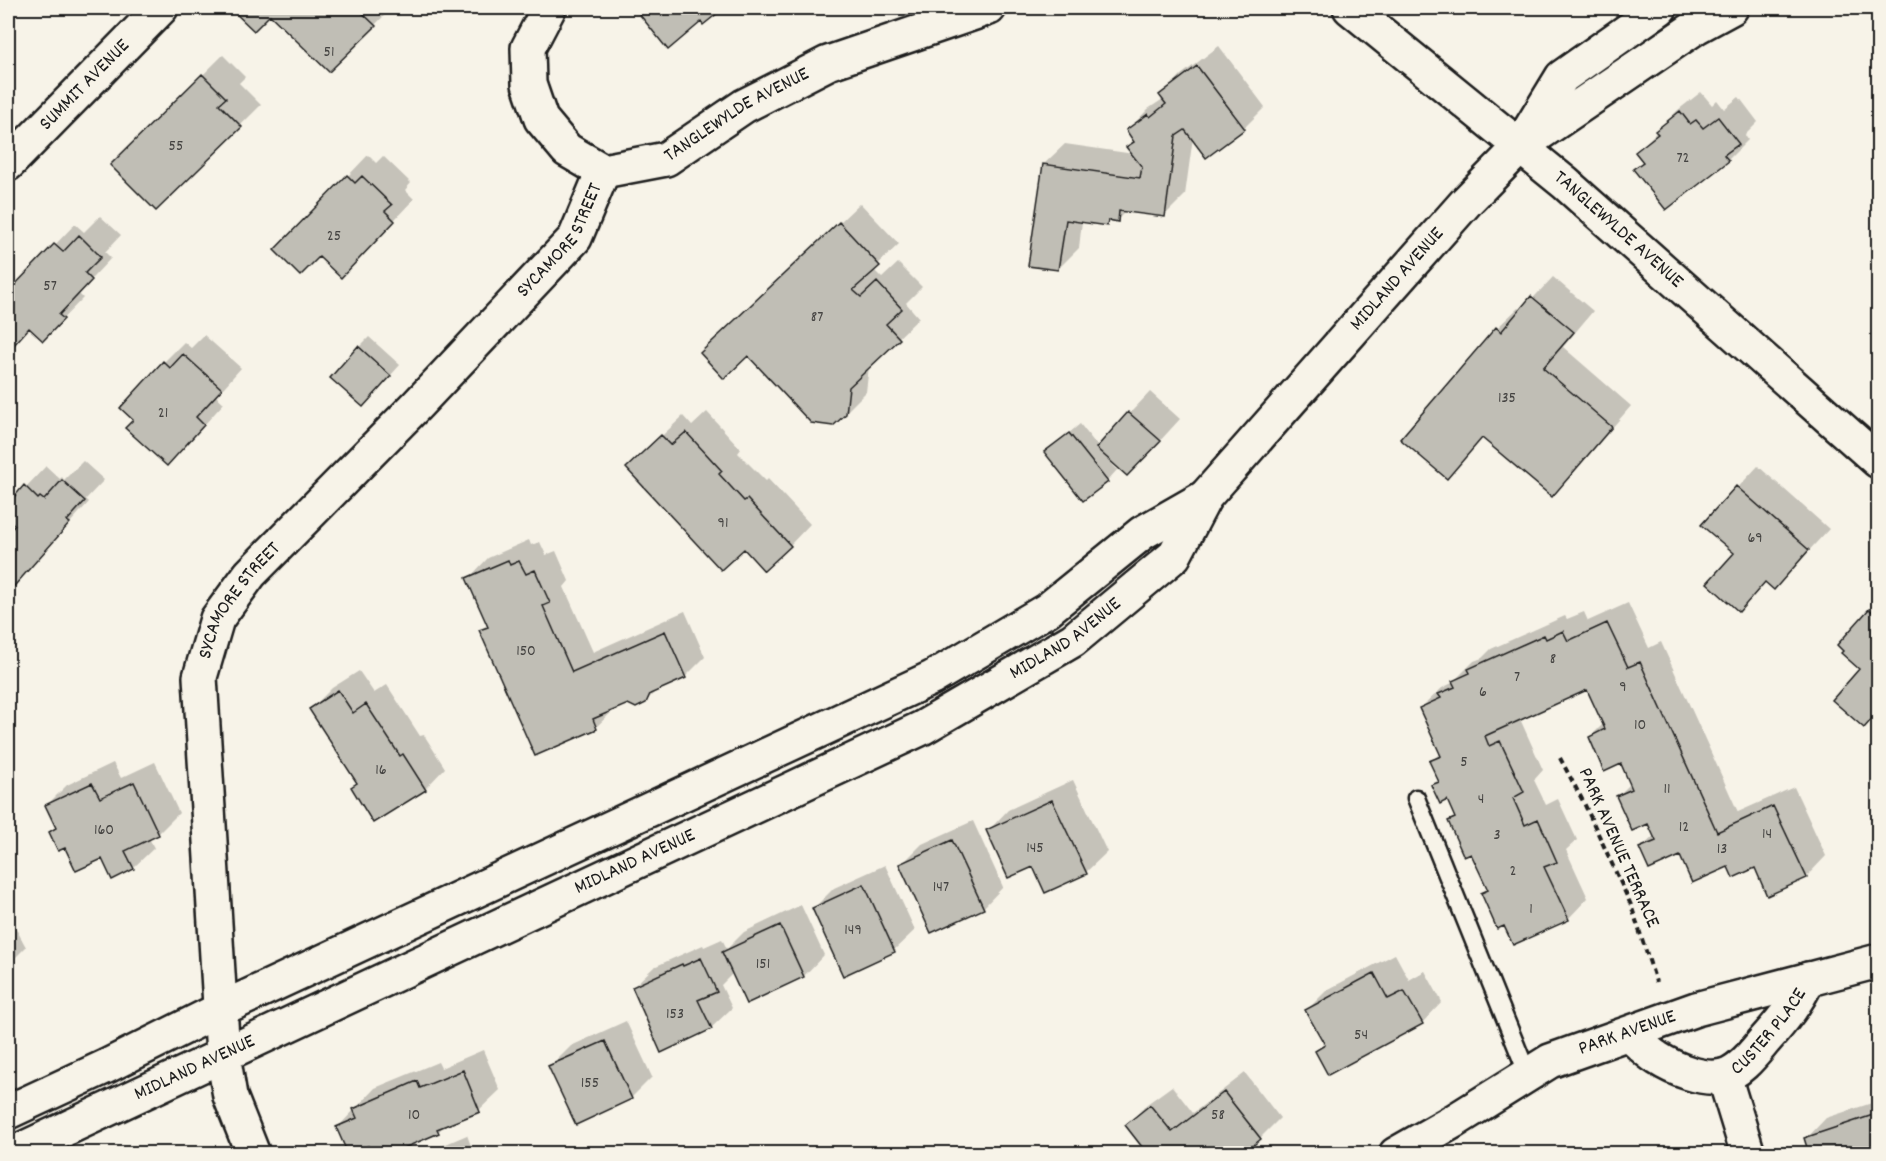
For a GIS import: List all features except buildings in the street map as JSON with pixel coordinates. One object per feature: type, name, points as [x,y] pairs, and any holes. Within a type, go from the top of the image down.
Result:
[{"type":"street","name":"SUMMIT AVENUE","points":[[8,164],[161,8]]},
{"type":"street","points":[[549,8],[528,48],[530,84],[538,111],[541,119],[567,150],[603,171]]},
{"type":"street","name":"TANGLEWYLDE AVENUE","points":[[603,171],[666,159],[744,106],[828,63],[989,8]]},
{"type":"street","name":"TANGLEWYLDE AVENUE","points":[[1350,8],[1521,146],[1878,461]]},
{"type":"street","name":"MIDLAND AVENUE","points":[[1521,146],[1562,77],[1659,8]]},
{"type":"street","name":"MIDLAND AVENUE","points":[[12,1154],[922,728],[1073,640],[1174,556],[1204,497],[1467,201],[1521,146],[1696,27],[1731,8]]},
{"type":"street","name":"SYCAMORE STREET","points":[[253,1154],[230,1096],[223,1054],[200,677],[217,619],[250,574],[416,406],[575,238],[603,171]]},
{"type":"street","name":"MIDLAND AVENUE","points":[[8,1112],[221,1009],[932,678],[1047,610],[1142,533],[1204,497]]},
{"type":"street","name":"PARK AVENUE","points":[[1396,1154],[1550,1061],[1696,1009],[1878,961]]},
{"type":"street","name":"CUSTER PLACE","points":[[1629,1034],[1656,1058],[1686,1072],[1704,1076],[1724,1076],[1738,1068],[1756,1050],[1798,999],[1808,979]]},
{"type":"street","name":"CUSTER PLACE","points":[[1724,1076],[1748,1154]]},
{"type":"lane","points":[[1416,798],[1528,1075]]},
{"type":"path","name":"PARK AVENUE TERRACE","points":[[1560,758],[1584,803],[1631,905],[1668,1020]]}]
